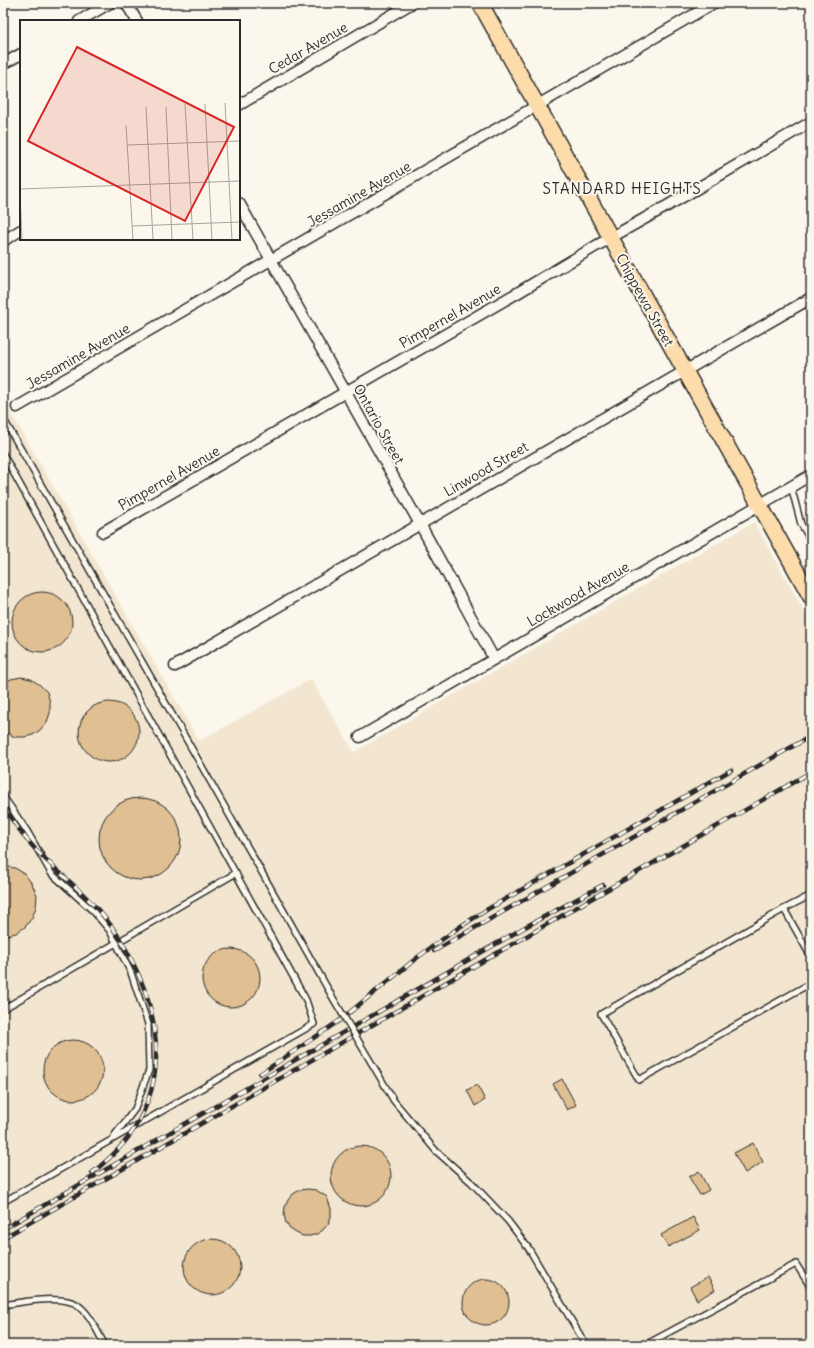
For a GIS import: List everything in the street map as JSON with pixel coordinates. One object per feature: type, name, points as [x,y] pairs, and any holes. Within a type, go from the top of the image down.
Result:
[{"type":"main road","name":"Chippewa Street","points":[[480,3],[811,598]]},
{"type":"street","points":[[81,20],[110,3]]},
{"type":"street","points":[[126,3],[136,20]]},
{"type":"street","name":"Cedar Avenue","points":[[240,103],[412,3]]},
{"type":"street","name":"Jessamine Avenue","points":[[17,407],[714,3]]},
{"type":"street","points":[[3,64],[20,55]]},
{"type":"street","name":"Pimpernel Avenue","points":[[103,532],[811,122]]},
{"type":"street","name":"Ontario Street","points":[[240,205],[420,524],[494,659]]},
{"type":"street","points":[[3,241],[20,231]]},
{"type":"street","name":"Linwood Street","points":[[175,666],[811,298]]},
{"type":"street","name":"Lockwood Avenue","points":[[360,737],[811,474]]},
{"type":"lane","points":[[3,418],[333,998],[394,1101],[436,1151],[472,1183],[508,1221],[529,1249],[586,1345]]},
{"type":"lane","points":[[3,454],[306,1000],[314,1024],[3,1202]]},
{"type":"lane","points":[[791,486],[801,524],[811,541]]},
{"type":"lane","points":[[3,796],[27,831],[51,873],[93,911],[110,931],[131,973],[148,1024],[149,1070],[134,1108],[112,1139]]},
{"type":"lane","points":[[3,1009],[236,873]]},
{"type":"lane","points":[[811,895],[601,1014],[638,1080],[811,983]]},
{"type":"lane","points":[[784,909],[811,957]]},
{"type":"lane","points":[[645,1345],[796,1264],[811,1288]]},
{"type":"lane","points":[[806,1280],[811,1277]]},
{"type":"lane","points":[[3,1305],[50,1299],[66,1300],[79,1305],[88,1316],[105,1345]]},
{"type":"shaded area","points":[[3,399],[199,741],[311,679],[354,752],[754,522],[811,623],[811,1345],[3,1345]]},
{"type":"building","points":[[42,592],[58,597],[63,601],[67,606],[72,622],[67,638],[63,643],[58,647],[42,652],[26,647],[21,643],[17,638],[12,622],[17,606],[21,601],[26,597]]},
{"type":"building","points":[[21,677],[31,679],[47,692],[50,702],[50,713],[47,722],[33,735],[15,737],[3,731],[3,684],[11,679]]},
{"type":"building","points":[[109,702],[125,707],[130,711],[134,716],[139,732],[134,748],[130,753],[125,757],[109,762],[93,757],[88,753],[84,748],[79,732],[84,716],[88,711],[93,707]]},
{"type":"building","points":[[140,798],[156,801],[169,810],[178,823],[181,839],[178,855],[169,868],[156,877],[140,880],[124,877],[111,868],[102,855],[99,839],[102,823],[111,810],[124,801]]},
{"type":"building","points":[[3,866],[15,868],[25,874],[37,895],[36,907],[32,918],[25,927],[16,933],[3,936]]},
{"type":"building","points":[[231,949],[242,951],[255,962],[258,967],[260,978],[258,989],[247,1002],[242,1005],[231,1007],[220,1005],[207,994],[204,989],[202,978],[204,967],[215,954],[220,951]]},
{"type":"building","points":[[73,1040],[90,1045],[98,1053],[103,1070],[98,1087],[90,1095],[73,1100],[56,1095],[48,1087],[43,1070],[48,1053],[56,1045]]},
{"type":"building","points":[[562,1079],[576,1105],[567,1110],[553,1084]]},
{"type":"building","points":[[477,1085],[485,1100],[475,1106],[467,1090]]},
{"type":"building","points":[[753,1143],[763,1162],[745,1173],[734,1153]]},
{"type":"building","points":[[361,1146],[378,1151],[386,1159],[391,1176],[386,1193],[378,1201],[361,1206],[344,1201],[336,1193],[331,1176],[336,1159],[344,1151]]},
{"type":"building","points":[[699,1171],[709,1190],[700,1195],[689,1177]]},
{"type":"building","points":[[300,1190],[316,1190],[327,1197],[331,1209],[331,1217],[323,1230],[317,1234],[303,1236],[290,1229],[286,1223],[284,1215],[288,1200],[293,1194]]},
{"type":"building","points":[[693,1217],[700,1230],[668,1247],[661,1235]]},
{"type":"building","points":[[207,1239],[217,1239],[232,1247],[238,1256],[240,1267],[238,1278],[232,1287],[217,1295],[207,1295],[196,1290],[189,1283],[184,1272],[184,1262],[189,1251],[196,1244]]},
{"type":"building","points":[[708,1277],[715,1290],[697,1300],[690,1287]]},
{"type":"building","points":[[486,1279],[499,1283],[505,1289],[509,1302],[505,1315],[499,1321],[486,1325],[473,1321],[467,1315],[463,1302],[467,1289],[473,1283]]},
{"type":"railway","points":[[434,951],[811,736]]},
{"type":"railway","points":[[260,1074],[339,1021],[418,957],[458,928],[488,909],[731,770]]},
{"type":"railway","points":[[3,1238],[811,772]]},
{"type":"railway","points":[[3,806],[20,831],[35,849],[98,909],[125,948],[148,999],[156,1041],[156,1062],[153,1083],[147,1104],[128,1138],[111,1157],[92,1173]]},
{"type":"railway","points":[[3,1229],[527,926],[603,885]]},
{"type":"district","name":"STANDARD HEIGHTS","points":[[622,188]]}]
